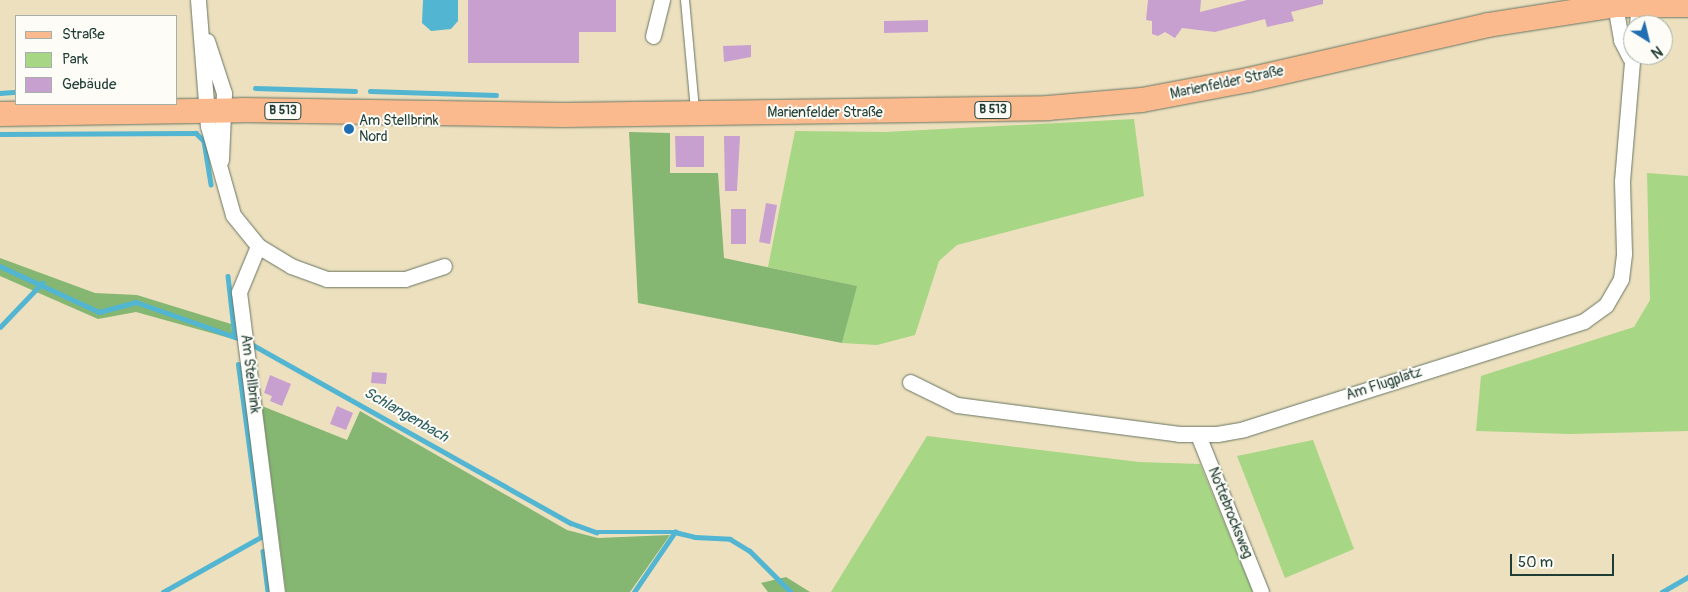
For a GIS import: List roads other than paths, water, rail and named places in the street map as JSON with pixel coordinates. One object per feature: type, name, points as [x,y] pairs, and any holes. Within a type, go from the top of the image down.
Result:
[{"type":"main road","name":"Marienfelder Straße","points":[[0,114],[216,110],[695,114],[941,112],[1142,100],[1248,80],[1488,25],[1615,2],[1638,10]]},
{"type":"main road","name":"B 513","points":[[1638,10],[1688,4]]},
{"type":"street","points":[[198,0],[216,110],[220,169],[233,215],[258,246],[291,266],[327,279],[406,279],[444,266]]},
{"type":"street","points":[[653,36],[662,0]]},
{"type":"street","name":"Am Flugplatz","points":[[1615,2],[1623,43]]},
{"type":"street","points":[[202,25],[224,93],[216,110]]},
{"type":"street","name":"Am Flugplatz","points":[[910,382],[957,405],[1198,434],[1244,429],[1584,321],[1606,305],[1620,278],[1624,253],[1622,181],[1631,65]]},
{"type":"street","name":"Am Stellbrink","points":[[258,246],[239,292],[277,592]]},
{"type":"street","name":"Nottebrocksweg","points":[[1198,434],[1261,592]]},
{"type":"lane","points":[[685,0],[695,114]]},
{"type":"water","points":[[423,0],[458,0],[458,21],[451,29],[431,31],[422,23]]},
{"type":"waterway","points":[[255,88],[355,91]]},
{"type":"waterway","points":[[370,91],[496,95]]},
{"type":"waterway","points":[[0,93],[15,92]]},
{"type":"waterway","points":[[0,134],[196,133],[204,141],[211,184]]},
{"type":"waterway","name":"Schlangenbach","points":[[0,266],[99,312],[136,302],[241,339]]},
{"type":"waterway","points":[[228,276],[235,337]]},
{"type":"waterway","points":[[0,327],[42,283]]},
{"type":"waterway","name":"Schlangenbach","points":[[248,342],[571,523],[596,532],[675,532],[695,537],[730,539],[750,551],[791,592]]},
{"type":"waterway","points":[[163,592],[261,537],[238,365]]},
{"type":"waterway","points":[[634,592],[675,532]]},
{"type":"waterway","points":[[263,551],[268,592]]},
{"type":"waterway","name":"Schlangenbach","points":[[1662,592],[1688,577]]},
{"type":"place","name":"Am Stellbrink Nord","points":[[349,129]]}]
